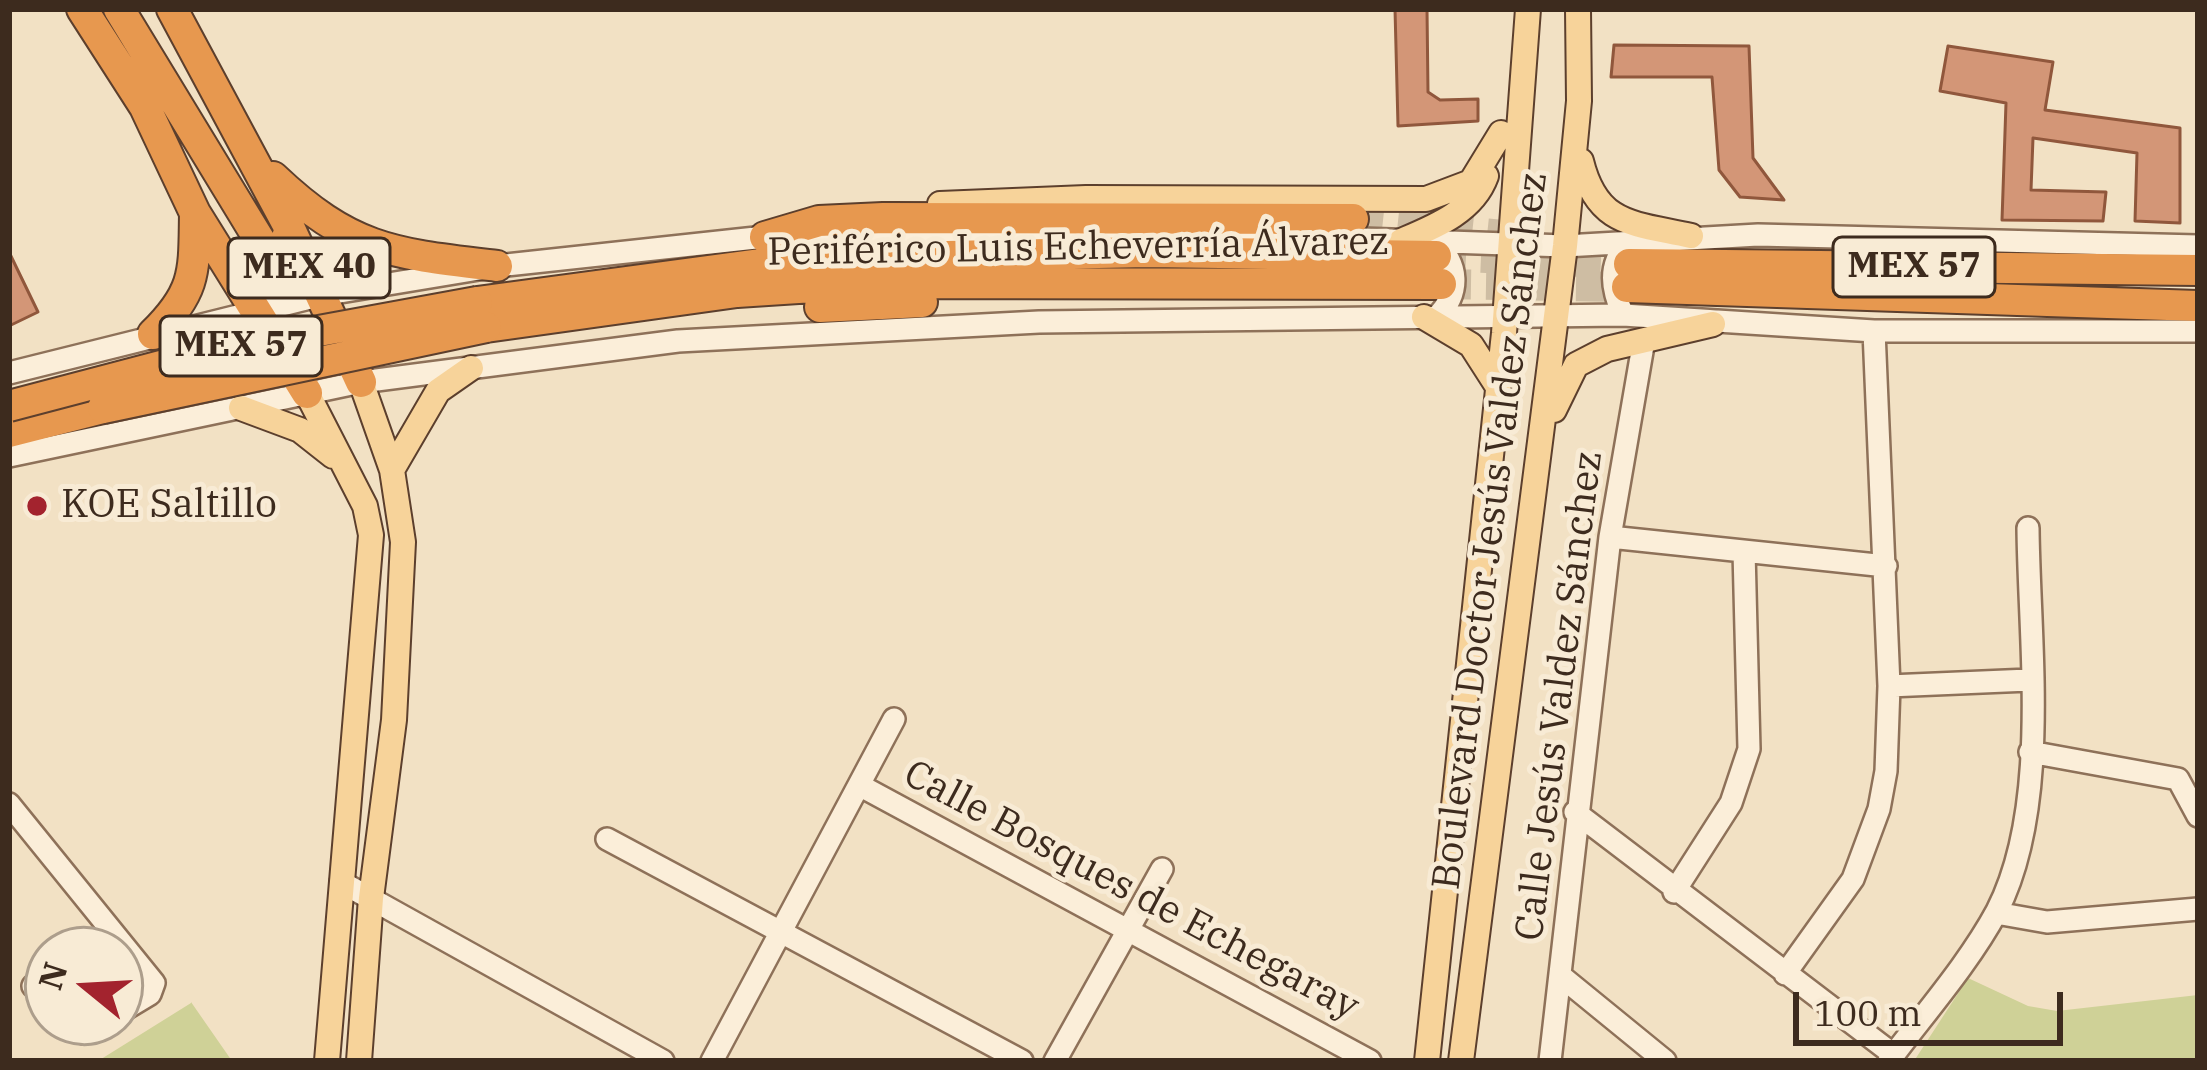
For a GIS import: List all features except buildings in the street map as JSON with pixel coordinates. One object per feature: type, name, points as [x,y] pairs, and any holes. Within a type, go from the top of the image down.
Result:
[{"type":"highway","name":"MEX 40","points":[[82,9],[145,107],[195,213],[307,393]]},
{"type":"highway","points":[[119,9],[262,244]]},
{"type":"highway","name":"MEX 40","points":[[172,9],[290,229],[361,382]]},
{"type":"highway","points":[[251,156],[316,217],[366,244],[398,254],[497,266]]},
{"type":"highway","points":[[160,332],[188,293],[194,276],[195,213]]},
{"type":"highway","points":[[766,237],[830,220],[1135,215],[1353,219]]},
{"type":"highway","points":[[216,244],[242,269],[266,275],[277,266],[290,229]]},
{"type":"highway","points":[[797,259],[865,247],[1007,236]]},
{"type":"highway","name":"MEX 57","points":[[1629,271],[1691,249],[2198,270]]},
{"type":"highway","name":"Periférico Luis Echeverría Álvarez","points":[[9,432],[482,315],[797,259],[1148,252],[1437,260]]},
{"type":"highway","name":"Periférico Luis Echeverría Álvarez","points":[[9,406],[237,346],[482,315],[760,290],[875,284],[1160,284],[1437,260]]},
{"type":"highway","name":"MEX 57","points":[[1629,271],[2198,306]]},
{"type":"highway","points":[[445,356],[780,309],[1102,299],[1160,284]]},
{"type":"main road","name":"Boulevard Doctor Jesús Valdez Sánchez","points":[[1427,1061],[1505,318],[1528,9]]},
{"type":"main road","name":"Boulevard Doctor Jesús Valdez Sánchez","points":[[1461,1061],[1557,317],[1576,140],[1578,9]]},
{"type":"main road","points":[[1400,241],[1446,222],[1481,190],[1526,44]]},
{"type":"main road","points":[[830,220],[845,211],[904,203],[1086,197],[1426,199],[1471,182],[1501,133]]},
{"type":"main road","points":[[1576,140],[1587,186],[1602,210],[1691,249]]},
{"type":"main road","points":[[1430,317],[1471,345],[1498,387]]},
{"type":"main road","points":[[1532,487],[1555,407],[1576,365],[1644,340],[1713,324]]},
{"type":"main road","points":[[392,470],[424,409],[438,391],[471,368]]},
{"type":"main road","points":[[359,1061],[371,898],[394,720],[403,542],[392,470],[361,382]]},
{"type":"main road","points":[[307,393],[365,506],[372,565],[327,1061]]},
{"type":"main road","points":[[241,408],[300,430],[347,471]]},
{"type":"street","points":[[9,373],[322,295],[497,266],[766,237],[1188,233],[1400,241],[1452,264],[1455,278],[1447,306],[1430,317]]},
{"type":"street","points":[[1437,260],[1511,242],[1565,245],[1629,271],[1713,324],[1874,331],[2198,331]]},
{"type":"street","points":[[1691,249],[2198,247]]},
{"type":"street","points":[[426,277],[417,295],[419,343],[428,360],[445,356],[471,368],[678,341],[1039,322],[1557,317],[1629,271]]},
{"type":"street","points":[[1785,974],[1853,879],[1868,844],[1886,771],[1886,566],[1874,331]]},
{"type":"street","points":[[160,332],[197,344],[210,375],[205,401],[191,419]]},
{"type":"street","name":"Calle Jesús Valdez Sánchez","points":[[1550,1061],[1610,536],[1644,340]]},
{"type":"street","points":[[9,456],[361,382],[445,356]]},
{"type":"street","points":[[1575,812],[1892,1058],[1996,913],[2020,848],[2030,752],[2027,528]]},
{"type":"street","points":[[1610,536],[1886,566]]},
{"type":"street","points":[[1674,892],[1731,803],[1749,749],[1744,551]]},
{"type":"street","points":[[1889,686],[2029,680]]},
{"type":"street","points":[[712,1061],[894,719]]},
{"type":"street","points":[[2030,752],[2178,779],[2198,816]]},
{"type":"street","name":"Calle Bosques de Echegaray","points":[[859,785],[1370,1061]]},
{"type":"street","points":[[9,804],[92,926]]},
{"type":"street","points":[[607,839],[1022,1061]]},
{"type":"street","points":[[1054,1061],[1162,869]]},
{"type":"street","points":[[340,882],[663,1061]]},
{"type":"street","points":[[1996,913],[2047,922],[2198,909]]},
{"type":"street","points":[[144,975],[154,983],[144,998]]},
{"type":"street","points":[[1562,976],[1665,1061]]},
{"type":"green space","points":[[1968,978],[2028,1006],[2057,1011],[2198,995],[2198,1061],[1914,1061]]},
{"type":"green space","points":[[191,1003],[232,1061],[98,1061],[122,1046],[144,1046],[144,1032]]},
{"type":"tunnel","points":[[1353,219],[1531,238]]},
{"type":"tunnel","points":[[262,244],[287,279],[328,312]]},
{"type":"tunnel","points":[[1436,256],[1629,264]]},
{"type":"tunnel","points":[[1441,284],[1627,287]]},
{"type":"place","name":"KOE Saltillo","points":[[37,506]]}]
